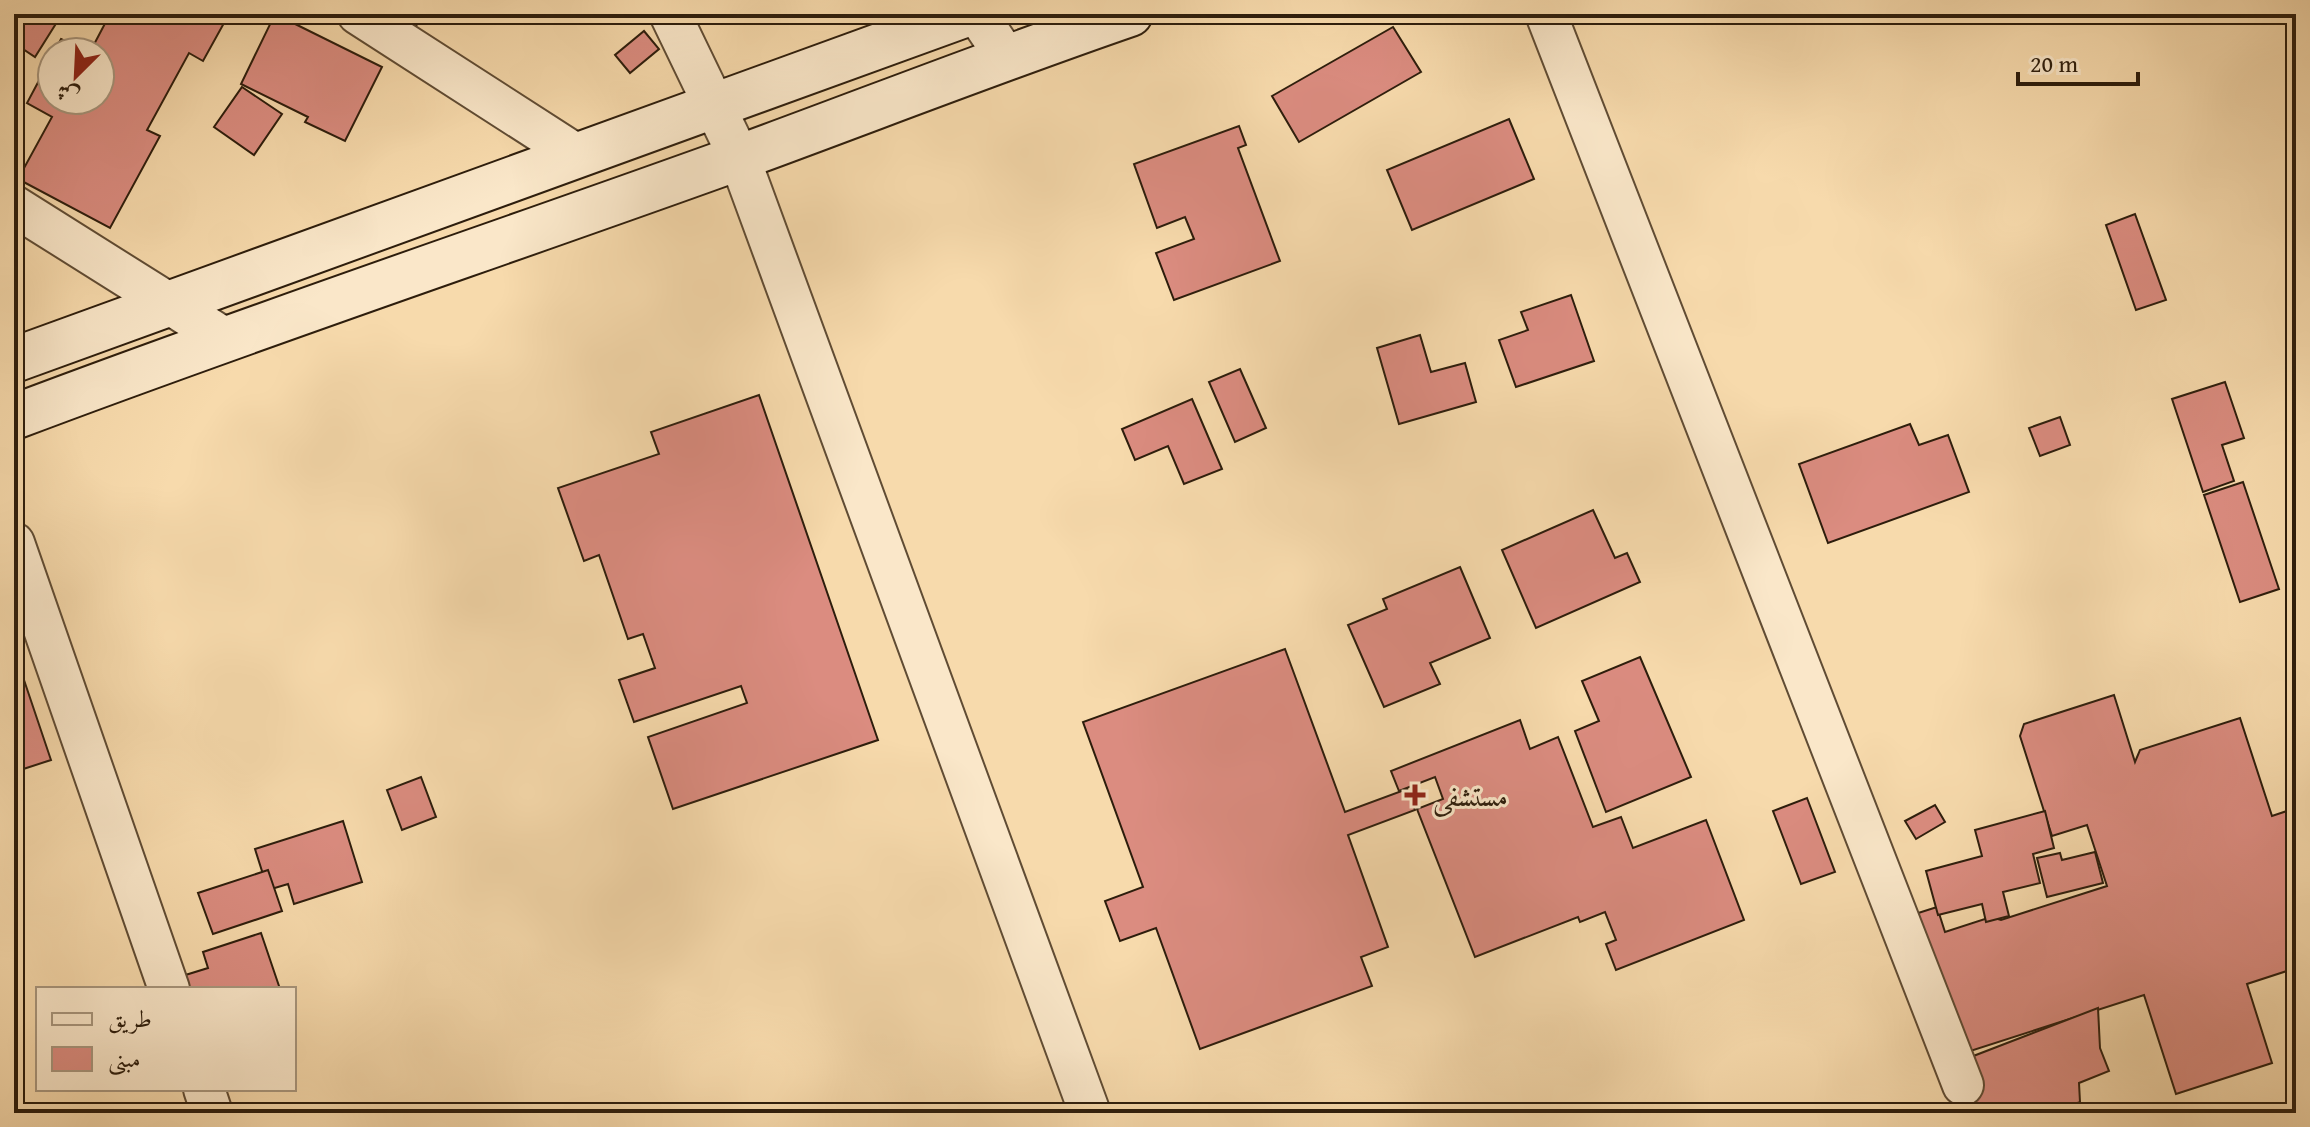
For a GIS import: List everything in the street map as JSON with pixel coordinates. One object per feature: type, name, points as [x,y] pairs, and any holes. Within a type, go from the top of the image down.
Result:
[{"type":"main road","points":[[14,360],[967,14]]},
{"type":"main road","points":[[14,417],[224,338],[739,157],[1130,14]]},
{"type":"street","points":[[358,14],[577,155]]},
{"type":"street","points":[[670,14],[739,157],[1090,1113]]},
{"type":"street","points":[[977,14],[1006,57]]},
{"type":"street","points":[[1546,14],[1963,1085]]},
{"type":"street","points":[[14,206],[224,338]]},
{"type":"street","points":[[14,543],[168,987]]},
{"type":"street","points":[[205,1091],[212,1113]]},
{"type":"building","points":[[14,14],[62,14],[48,36],[36,36],[35,57],[14,43]]},
{"type":"building","points":[[110,14],[229,14],[203,61],[189,53],[147,130],[160,136],[110,228],[18,179],[50,116],[116,116],[116,36],[98,36]]},
{"type":"building","points":[[275,14],[382,67],[345,141],[305,122],[308,117],[241,84]]},
{"type":"building","points":[[360,14],[423,14],[406,43]]},
{"type":"building","points":[[1393,27],[1421,72],[1299,142],[1272,96]]},
{"type":"building","points":[[644,31],[659,49],[630,73],[615,55]]},
{"type":"building","points":[[36,86],[36,108],[27,103]]},
{"type":"building","points":[[242,87],[282,114],[254,155],[214,127]]},
{"type":"building","points":[[1509,119],[1534,179],[1412,230],[1387,170]]},
{"type":"building","points":[[1239,126],[1246,145],[1238,148],[1280,261],[1174,300],[1156,253],[1194,239],[1185,217],[1157,228],[1134,164]]},
{"type":"building","points":[[2135,214],[2166,300],[2136,310],[2106,225]]},
{"type":"building","points":[[1571,295],[1594,361],[1516,387],[1499,340],[1528,330],[1521,312]]},
{"type":"building","points":[[1420,335],[1431,372],[1465,363],[1476,402],[1399,424],[1377,348]]},
{"type":"building","points":[[1240,369],[1266,428],[1235,442],[1209,382]]},
{"type":"building","points":[[2225,382],[2244,438],[2222,445],[2234,481],[2203,492],[2172,399]]},
{"type":"building","points":[[759,395],[878,740],[673,809],[648,737],[747,703],[741,686],[634,722],[619,680],[655,668],[643,634],[628,639],[599,555],[584,561],[558,488],[659,454],[651,432]]},
{"type":"building","points":[[1192,399],[1222,469],[1184,484],[1168,446],[1135,460],[1122,429]]},
{"type":"building","points":[[2060,417],[2070,445],[2040,456],[2029,428]]},
{"type":"building","points":[[1910,424],[1919,445],[1948,435],[1969,492],[1828,543],[1799,464]]},
{"type":"building","points":[[2243,482],[2279,589],[2240,602],[2204,495]]},
{"type":"building","points":[[1593,510],[1615,558],[1627,553],[1640,582],[1536,628],[1502,550]]},
{"type":"building","points":[[1460,567],[1490,638],[1430,663],[1440,684],[1384,707],[1348,625],[1387,609],[1383,599]]},
{"type":"building","points":[[1285,649],[1345,812],[1407,789],[1415,810],[1348,835],[1388,947],[1361,957],[1372,986],[1200,1049],[1156,928],[1120,941],[1105,901],[1143,887],[1083,722]]},
{"type":"building","points":[[1640,657],[1691,777],[1606,812],[1575,731],[1599,721],[1582,681]]},
{"type":"building","points":[[24,680],[51,760],[14,772],[14,684]]},
{"type":"building","points":[[2114,695],[2135,762],[2140,750],[2240,718],[2272,816],[2296,808],[2296,968],[2247,984],[2272,1063],[2176,1094],[2144,995],[1933,1063],[1887,923],[1937,907],[1945,932],[1991,917],[2001,920],[2107,886],[2087,825],[2052,836],[2020,736],[2024,724]]},
{"type":"building","points":[[1520,720],[1530,749],[1558,737],[1593,827],[1621,817],[1633,848],[1706,820],[1744,920],[1616,970],[1606,944],[1616,940],[1605,912],[1580,922],[1578,917],[1475,957],[1417,809],[1443,799],[1435,777],[1399,791],[1391,771]]},
{"type":"building","points":[[421,777],[436,817],[402,830],[387,790]]},
{"type":"building","points":[[1807,798],[1835,872],[1801,884],[1773,811]]},
{"type":"building","points":[[1935,805],[1945,822],[1916,839],[1905,821]]},
{"type":"building","points":[[2045,811],[2054,848],[2033,854],[2040,883],[2003,892],[2009,916],[1986,922],[1982,904],[1938,915],[1926,871],[1982,856],[1975,830]]},
{"type":"building","points":[[343,821],[362,882],[294,904],[288,884],[268,890],[255,849]]},
{"type":"building","points":[[2095,852],[2103,883],[2047,897],[2037,858],[2060,853],[2062,860]]},
{"type":"building","points":[[268,870],[282,911],[213,934],[198,893]]},
{"type":"building","points":[[261,933],[279,987],[182,987],[179,977],[208,968],[203,952]]},
{"type":"building","points":[[2098,1008],[2100,1048],[2109,1071],[2079,1083],[2080,1102],[2070,1106],[2070,1113],[1992,1113],[1989,1103],[1970,1103],[1963,1060]]},
{"type":"place","name":"مستشفى","points":[[1415,795]]}]
